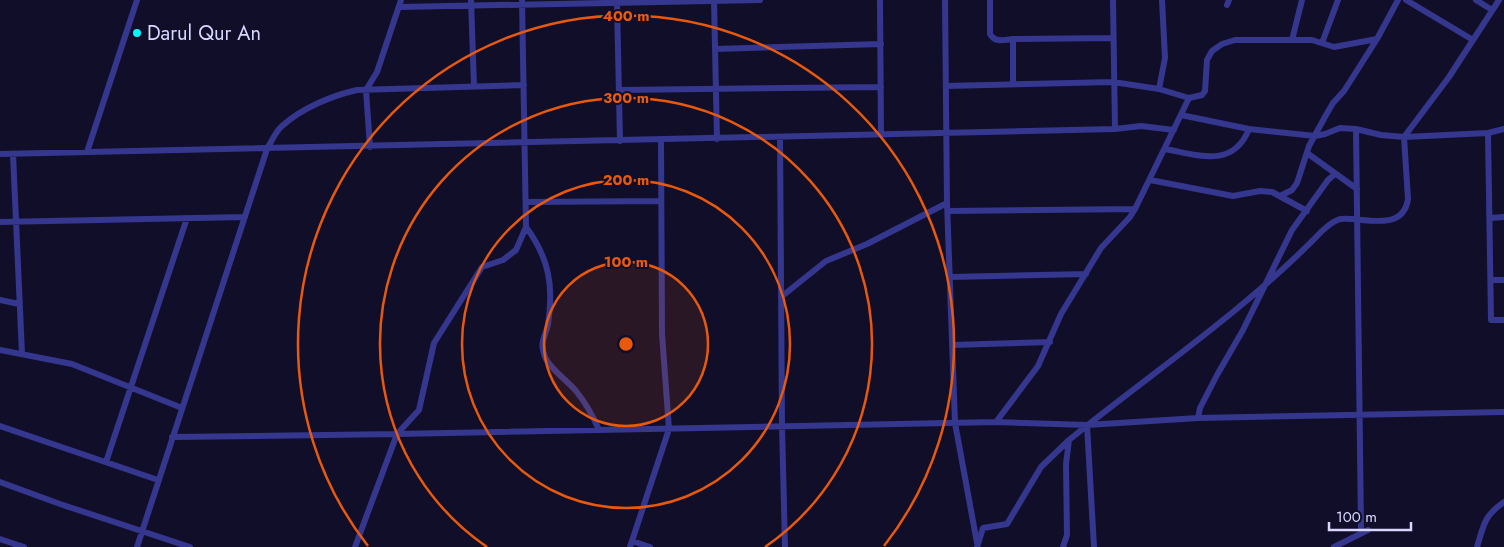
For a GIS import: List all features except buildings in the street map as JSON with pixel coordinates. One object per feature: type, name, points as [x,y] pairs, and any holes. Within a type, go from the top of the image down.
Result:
[{"type":"street","points":[[87,152],[137,0]]},
{"type":"street","points":[[370,147],[366,90],[377,72],[400,3],[618,3],[760,0]]},
{"type":"street","points":[[880,0],[881,135]]},
{"type":"street","points":[[945,0],[947,203],[955,423],[966,488],[975,525],[977,547]]},
{"type":"street","points":[[990,0],[990,34],[992,38],[997,40],[1113,38]]},
{"type":"street","points":[[1113,0],[1115,130]]},
{"type":"street","points":[[1160,89],[1165,58],[1162,0]]},
{"type":"street","points":[[1292,40],[1302,0]]},
{"type":"street","points":[[1322,43],[1338,0]]},
{"type":"street","points":[[1280,196],[1292,190],[1297,183],[1314,136],[1333,103],[1344,91],[1377,39],[1398,0]]},
{"type":"street","points":[[1406,0],[1474,40]]},
{"type":"street","points":[[1476,0],[1492,10]]},
{"type":"street","points":[[977,547],[983,528],[1007,524],[1041,467],[1069,440],[1264,286],[1298,257],[1328,225],[1339,219],[1357,221],[1394,220],[1400,216],[1407,204],[1404,137],[1449,77],[1499,0]]},
{"type":"street","points":[[714,1],[717,139]]},
{"type":"street","points":[[356,547],[397,434],[418,410],[434,343],[482,267],[503,260],[516,250],[526,227],[522,2]]},
{"type":"street","points":[[471,3],[474,86]]},
{"type":"street","points":[[618,3],[620,141]]},
{"type":"street","points":[[1013,39],[1013,84]]},
{"type":"street","points":[[946,86],[1113,82],[1160,89],[1189,98],[1202,95],[1205,91],[1207,60],[1212,51],[1222,44],[1235,40],[1312,40],[1334,47],[1377,39]]},
{"type":"street","points":[[715,49],[881,44]]},
{"type":"street","points":[[137,547],[267,149],[280,126],[309,108],[345,93],[366,90],[524,85]]},
{"type":"street","points":[[619,90],[881,87]]},
{"type":"street","points":[[996,422],[1038,366],[1061,314],[1101,248],[1135,209],[1189,98]]},
{"type":"street","points":[[1181,115],[1249,129],[1314,136],[1340,128],[1404,137],[1488,133],[1504,129]]},
{"type":"street","points":[[0,154],[1115,130],[1145,126],[1174,130]]},
{"type":"street","points":[[1165,149],[1209,156],[1222,155],[1244,142],[1249,129]]},
{"type":"street","points":[[1334,547],[1365,529],[1359,415],[1356,129]]},
{"type":"street","points":[[1488,133],[1492,320],[1504,320]]},
{"type":"street","points":[[780,137],[782,426],[785,547]]},
{"type":"street","points":[[650,547],[631,544],[669,429],[662,334],[661,140]]},
{"type":"street","points":[[1307,153],[1357,189]]},
{"type":"street","points":[[13,154],[22,354]]},
{"type":"street","points":[[1198,418],[1200,408],[1243,330],[1292,230],[1328,180],[1335,174]]},
{"type":"street","points":[[1150,180],[1233,196],[1267,191],[1307,211]]},
{"type":"street","points":[[526,202],[661,201]]},
{"type":"street","points":[[781,297],[826,261],[867,244],[947,203]]},
{"type":"street","points":[[948,211],[1135,209]]},
{"type":"street","points":[[0,222],[245,217]]},
{"type":"street","points":[[1490,218],[1504,217]]},
{"type":"street","points":[[106,462],[187,218]]},
{"type":"street","points":[[526,227],[539,244],[551,284],[548,326],[541,344],[546,360],[576,392],[594,418],[599,430]]},
{"type":"street","points":[[950,277],[1086,274]]},
{"type":"street","points":[[1491,280],[1504,280]]},
{"type":"street","points":[[0,300],[19,304]]},
{"type":"street","points":[[952,345],[1050,342]]},
{"type":"street","points":[[0,350],[72,364],[182,408]]},
{"type":"street","points":[[172,437],[996,422],[1087,426],[1198,418],[1504,412]]},
{"type":"street","points":[[0,426],[158,480]]},
{"type":"street","points":[[1087,426],[1094,547]]},
{"type":"street","points":[[1063,547],[1067,535],[1066,464],[1069,440]]},
{"type":"street","points":[[0,482],[190,547]]},
{"type":"street","points":[[1477,547],[1485,520],[1491,512],[1504,502]]},
{"type":"street","points":[[0,539],[24,547]]},
{"type":"place","name":"Darul Qur An","points":[[137,33]]}]
